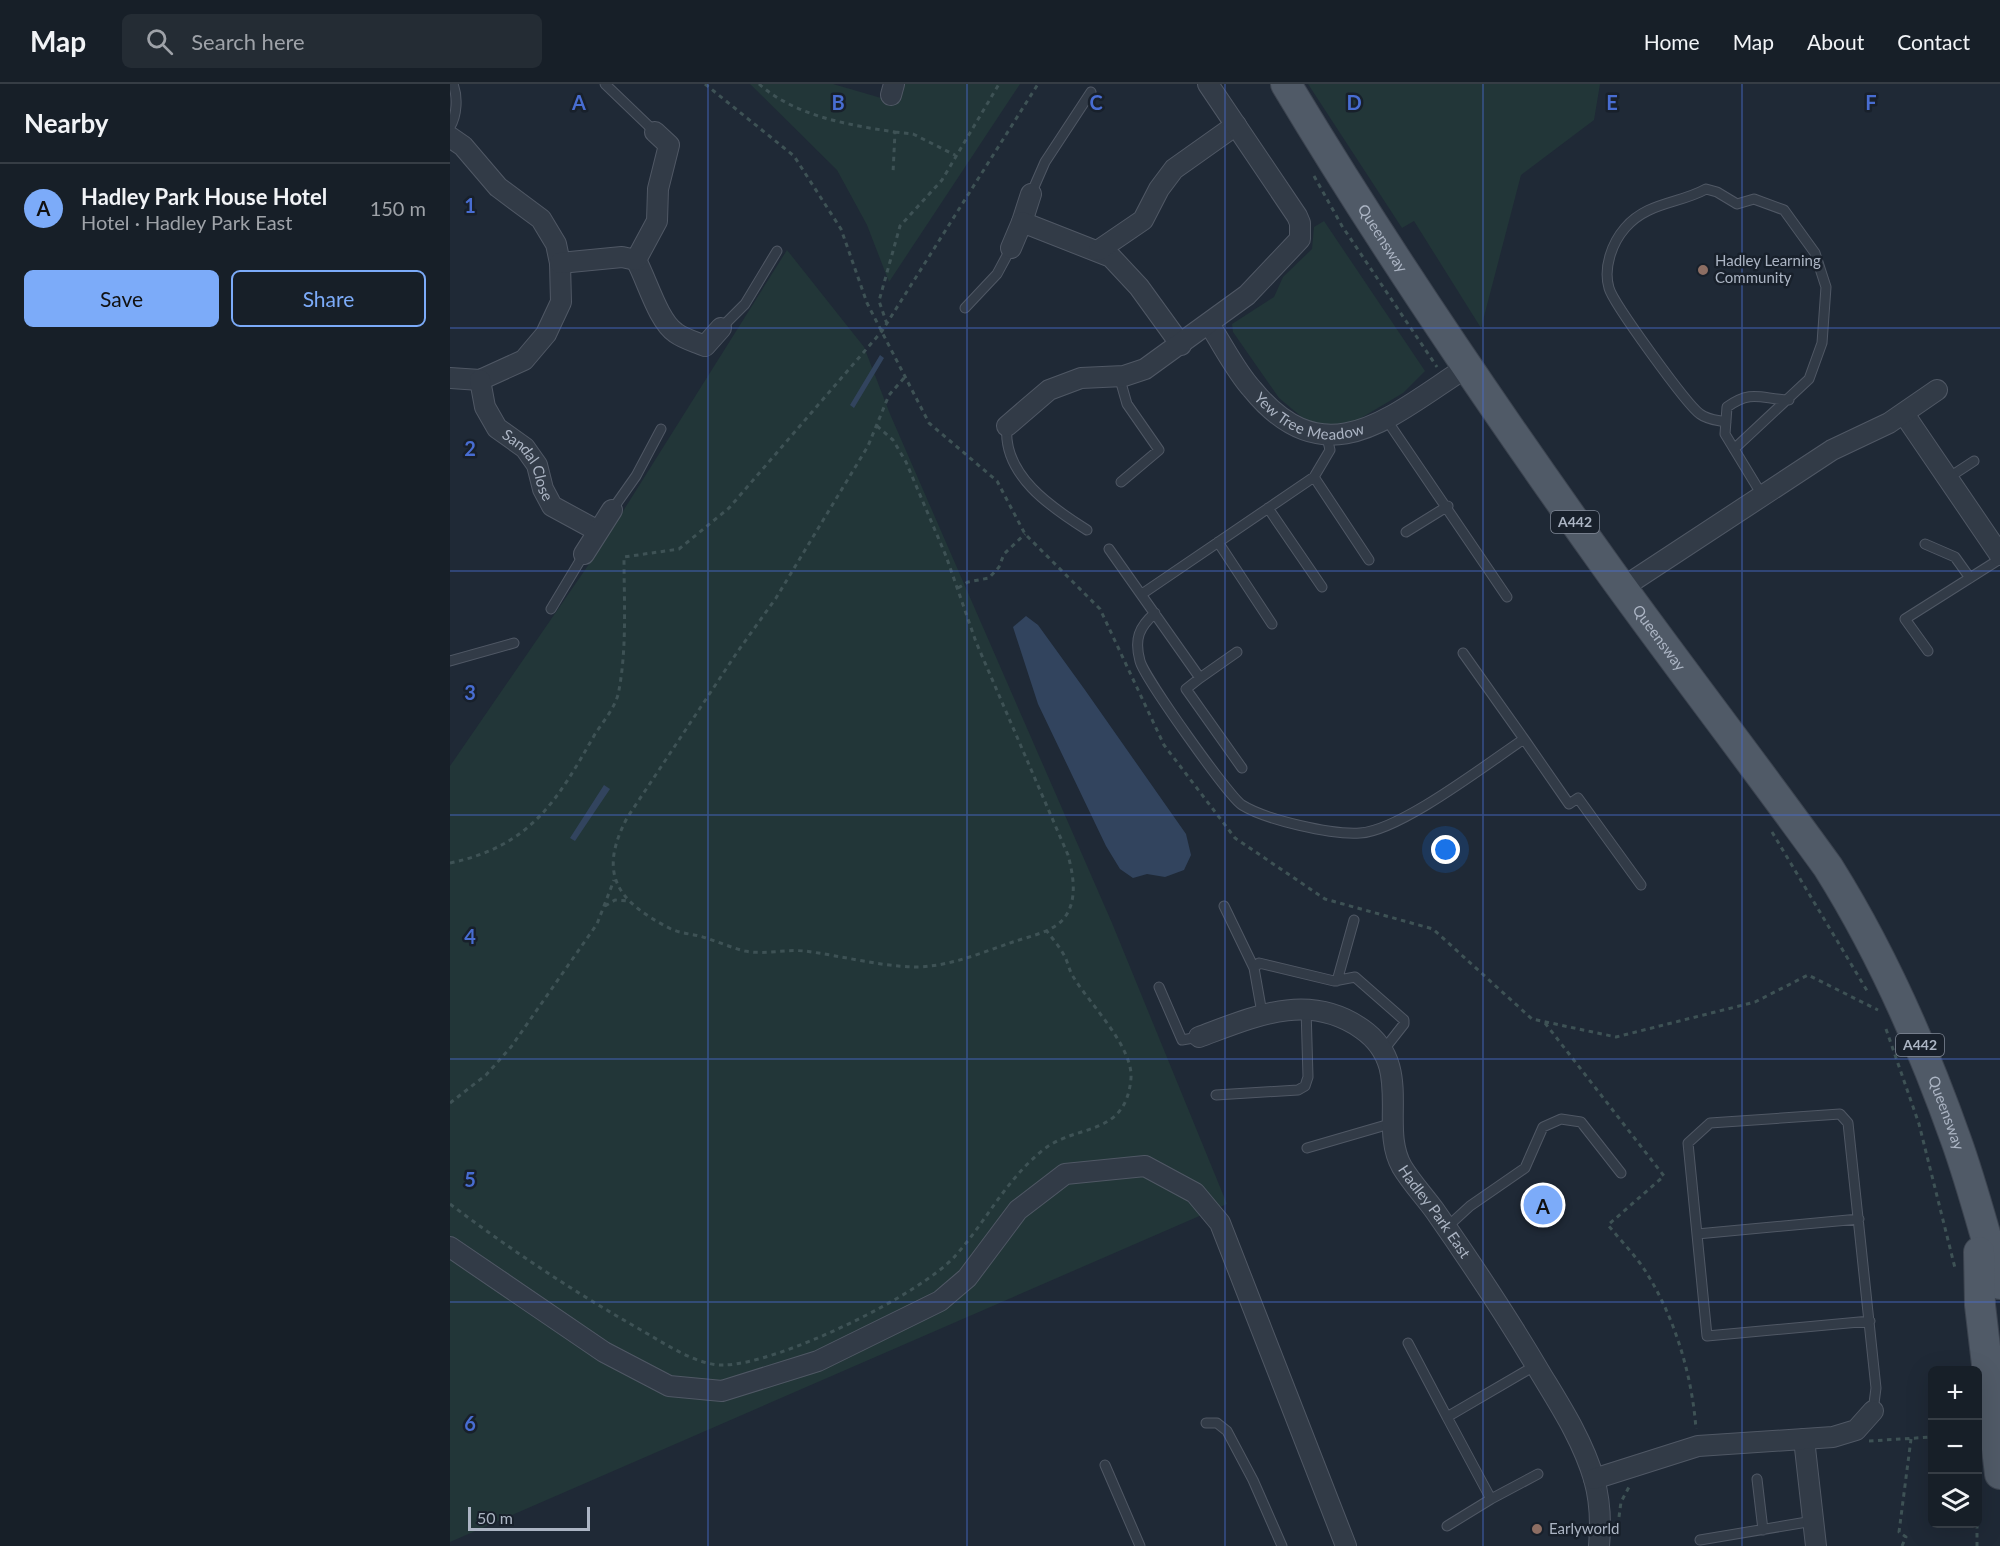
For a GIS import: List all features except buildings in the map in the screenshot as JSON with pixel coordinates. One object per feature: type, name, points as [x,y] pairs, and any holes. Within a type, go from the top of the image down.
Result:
[{"type":"main road","name":"Queensway","points":[[1286,84],[1358,204],[1467,367],[1622,588],[1792,817],[1852,905],[1918,1039],[1957,1142],[2000,1284]]},
{"type":"main road","name":"Queensway","points":[[1978,1216],[1980,1305],[1996,1397],[2000,1474]]},
{"type":"street","points":[[1007,426],[1049,390],[1081,378],[1136,374],[1181,345],[1257,286],[1300,239],[1300,223],[1297,216],[1208,84]]},
{"type":"street","points":[[1099,250],[1143,220],[1159,189],[1174,169],[1236,125]]},
{"type":"street","points":[[636,260],[657,221],[658,189],[669,145],[655,132]]},
{"type":"street","points":[[450,378],[480,380],[524,360],[546,334],[561,302],[560,263],[556,244],[541,219],[498,187],[452,139]]},
{"type":"street","points":[[1011,248],[1031,194]]},
{"type":"street","points":[[1022,222],[1099,250],[1112,257],[1181,345]]},
{"type":"street","points":[[560,263],[622,257],[636,260]]},
{"type":"street","points":[[636,260],[650,288],[660,316],[675,333],[705,346],[721,328]]},
{"type":"street","name":"Yew Tree Meadow","points":[[1209,324],[1251,389],[1270,409],[1288,424],[1327,437],[1360,430],[1386,418],[1467,367]]},
{"type":"street","name":"Sandal Close","points":[[480,380],[485,407],[497,428],[525,448],[537,465],[543,489],[552,506],[598,531]]},
{"type":"street","points":[[1622,588],[1832,450],[1904,414],[1937,390]]},
{"type":"street","points":[[1904,414],[2000,557]]},
{"type":"street","points":[[584,554],[612,510]]},
{"type":"street","name":"Hadley Park East","points":[[1199,1037],[1263,1013],[1306,1008],[1348,1020],[1364,1030],[1382,1052],[1392,1074],[1398,1158],[1536,1365],[1567,1416],[1594,1479],[1600,1511],[1599,1546]]},
{"type":"street","points":[[450,1247],[604,1352],[669,1386],[722,1391],[818,1361],[940,1301],[967,1278],[1018,1210],[1065,1174],[1145,1166],[1195,1192],[1220,1223],[1346,1546]]},
{"type":"street","points":[[1594,1479],[1698,1446],[1833,1437],[1856,1430],[1873,1411]]},
{"type":"street","points":[[1804,1439],[1816,1546]]},
{"type":"lane","points":[[452,139],[456,92],[453,84]]},
{"type":"lane","points":[[605,84],[655,132]]},
{"type":"lane","points":[[1031,194],[1045,162],[1091,92]]},
{"type":"lane","points":[[1726,422],[1707,418],[1690,404],[1619,306],[1609,288],[1607,266],[1614,245],[1625,227],[1651,208],[1665,202],[1690,198],[1706,189],[1717,192],[1737,204],[1754,199],[1784,210],[1815,253],[1826,287],[1822,344],[1809,379],[1734,449]]},
{"type":"lane","points":[[965,308],[997,274],[1011,248]]},
{"type":"lane","points":[[721,328],[745,304],[777,251]]},
{"type":"lane","points":[[1119,376],[1121,392],[1127,404],[1159,450],[1121,482]]},
{"type":"lane","points":[[1762,495],[1725,434],[1727,408],[1740,398],[1758,395],[1789,400]]},
{"type":"lane","points":[[1386,418],[1448,506],[1450,516],[1507,597]]},
{"type":"lane","points":[[1007,426],[1011,451],[1030,489],[1088,530]]},
{"type":"lane","points":[[612,510],[636,476],[661,429]]},
{"type":"lane","points":[[1142,594],[1314,477],[1330,450],[1327,437]]},
{"type":"lane","points":[[1948,478],[1974,461]]},
{"type":"lane","points":[[1314,477],[1369,560]]},
{"type":"lane","points":[[1406,532],[1448,506]]},
{"type":"lane","points":[[1268,508],[1322,587]]},
{"type":"lane","points":[[1218,542],[1272,624]]},
{"type":"lane","points":[[1925,544],[1955,557],[1970,578]]},
{"type":"lane","points":[[1108,549],[1200,678]]},
{"type":"lane","points":[[551,609],[584,554]]},
{"type":"lane","points":[[1928,651],[1905,619],[2000,557]]},
{"type":"lane","points":[[1155,613],[1142,624],[1138,639],[1140,662],[1156,693],[1240,804],[1263,814],[1316,829],[1362,833],[1400,821],[1524,739]]},
{"type":"lane","points":[[450,661],[514,643]]},
{"type":"lane","points":[[1237,652],[1186,689],[1242,768]]},
{"type":"lane","points":[[1463,653],[1569,804],[1578,798],[1641,885]]},
{"type":"lane","points":[[1224,906],[1254,968],[1263,1013]]},
{"type":"lane","points":[[1337,981],[1354,920]]},
{"type":"lane","points":[[1254,968],[1259,963],[1337,981],[1355,976],[1404,1020],[1404,1024],[1382,1052]]},
{"type":"lane","points":[[1159,987],[1182,1040],[1199,1037]]},
{"type":"lane","points":[[1216,1095],[1298,1090],[1305,1086],[1308,1077],[1306,1008]]},
{"type":"lane","points":[[1870,1321],[1707,1336],[1688,1143],[1699,1130],[1710,1124],[1840,1114],[1848,1123],[1870,1321],[1876,1388],[1873,1411]]},
{"type":"lane","points":[[1446,1228],[1489,1192],[1525,1168],[1540,1131],[1550,1123],[1561,1119],[1581,1122],[1621,1173]]},
{"type":"lane","points":[[1307,1148],[1395,1123]]},
{"type":"lane","points":[[1697,1234],[1859,1219]]},
{"type":"lane","points":[[1408,1343],[1491,1499]]},
{"type":"lane","points":[[1448,1417],[1536,1365]]},
{"type":"lane","points":[[1206,1423],[1217,1423],[1227,1431],[1253,1480],[1282,1546]]},
{"type":"lane","points":[[1105,1465],[1140,1546]]},
{"type":"lane","points":[[1447,1526],[1538,1474]]},
{"type":"lane","points":[[1757,1479],[1763,1530]]},
{"type":"lane","points":[[1700,1540],[1813,1521]]},
{"type":"path","points":[[705,84],[794,156],[841,229],[867,303],[929,423],[997,481],[1025,534],[1100,609],[1164,745],[1235,838],[1325,899],[1433,929],[1532,1019],[1616,1037],[1755,1002],[1808,975],[1880,1011]]},
{"type":"path","points":[[759,84],[788,104],[828,118],[912,134],[932,141],[955,155]]},
{"type":"path","points":[[887,324],[879,301],[900,226],[942,180],[999,84]]},
{"type":"path","points":[[450,863],[470,859],[494,848],[526,829],[546,812],[568,782],[619,693],[624,630],[624,557],[679,549],[729,508],[882,331],[1038,84]]},
{"type":"path","points":[[893,173],[895,132]]},
{"type":"path","points":[[450,1103],[486,1075],[511,1047],[565,974],[597,924],[614,880],[615,840],[627,818],[776,598],[821,527],[877,426],[889,395],[905,377]]},
{"type":"path","points":[[614,880],[622,895],[672,929],[746,951],[769,953],[790,950],[842,955],[891,965],[929,967],[966,958],[1055,927],[1066,915],[1073,895],[1073,874],[1068,855],[976,642],[958,588],[906,462],[893,440],[877,426]]},
{"type":"path","points":[[958,588],[968,582],[989,578],[999,567],[1004,554],[1025,534]]},
{"type":"path","points":[[603,907],[615,900],[630,901]]},
{"type":"path","points":[[450,1204],[505,1246],[607,1310],[683,1354],[722,1366],[750,1362],[803,1344],[915,1288],[954,1257],[1011,1179],[1046,1148],[1099,1128],[1116,1116],[1127,1097],[1131,1077],[1129,1061],[1072,977],[1064,954],[1046,930]]},
{"type":"path","points":[[1544,1022],[1664,1176],[1608,1225],[1645,1270],[1661,1296],[1675,1332],[1693,1396],[1698,1446]]},
{"type":"path","points":[[1884,1022],[1919,1124],[1957,1278]]},
{"type":"path","points":[[1856,1430],[1869,1442],[1928,1437]]},
{"type":"path","points":[[1899,1532],[1911,1438]]},
{"type":"path","points":[[1618,1524],[1621,1502],[1629,1487]]},
{"type":"path","points":[[1977,1528],[1977,1546]]},
{"type":"path","points":[[1899,1532],[1907,1536]]},
{"type":"path","points":[[1899,1532],[1906,1537],[1902,1546]]},
{"type":"green space","points":[[750,84],[833,84],[895,102],[902,84],[1020,84],[889,282],[867,225],[837,170]]},
{"type":"green space","points":[[1308,84],[1600,84],[1594,120],[1521,175],[1481,328],[1414,221],[1402,228]]},
{"type":"green space","points":[[1324,221],[1425,371],[1403,393],[1346,427],[1310,424],[1279,398],[1233,332],[1232,324],[1274,297],[1283,277],[1312,249],[1314,227]]},
{"type":"green space","points":[[787,250],[864,347],[890,414],[1112,923],[1227,1204],[450,1542],[450,766],[598,551]]},
{"type":"water","points":[[880,355],[884,358],[854,408],[850,405]]},
{"type":"water","points":[[1026,616],[1038,625],[1186,834],[1191,855],[1184,870],[1165,877],[1147,874],[1133,878],[1120,869],[1106,846],[1038,704],[1013,627]]},
{"type":"water","points":[[604,785],[610,789],[575,841],[570,838]]},
{"type":"place","name":"Hadley Learning Community","points":[[1703,270]]},
{"type":"place","name":"Hadley Park House Hotel","points":[[1543,1205]]},
{"type":"place","name":"Earlyworld","points":[[1537,1529]]}]
